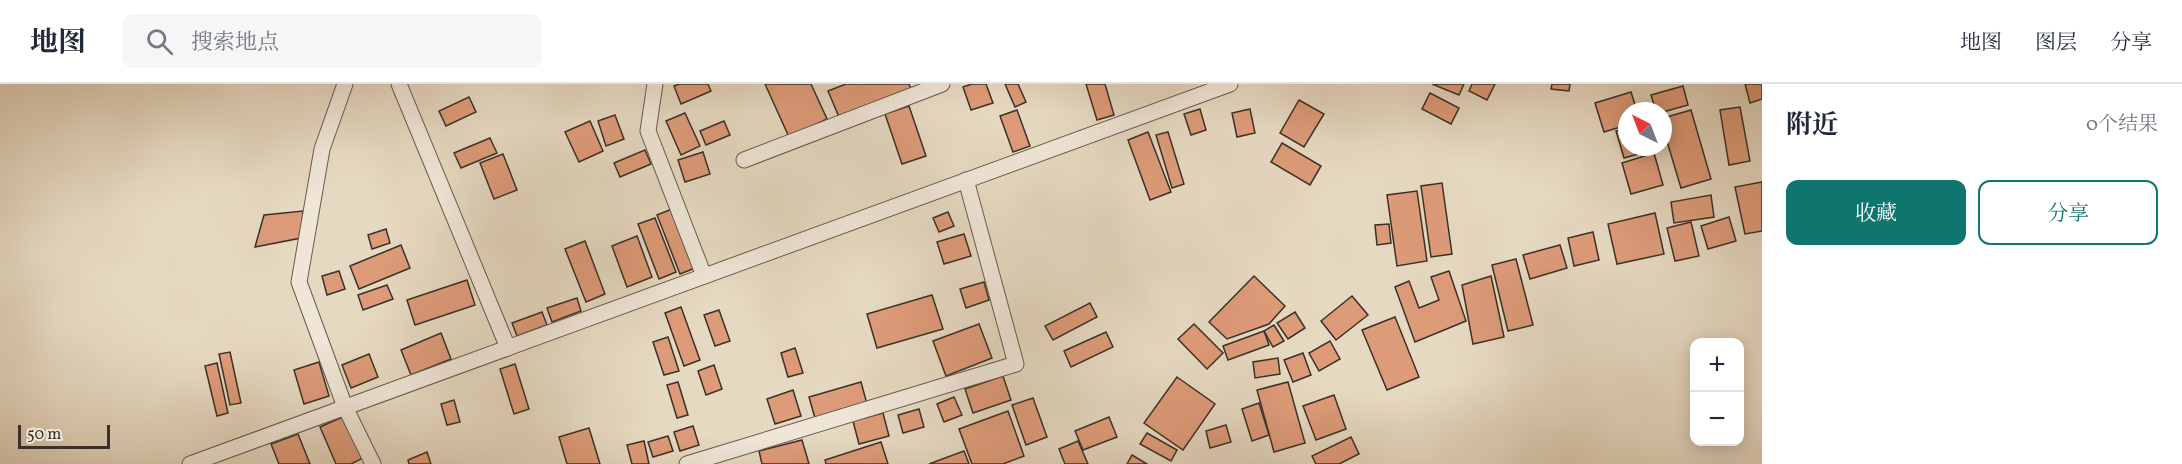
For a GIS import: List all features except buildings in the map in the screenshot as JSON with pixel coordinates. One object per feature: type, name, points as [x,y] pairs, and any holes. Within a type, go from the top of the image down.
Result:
[{"type":"street","points":[[345,84],[322,149],[299,282],[345,408],[373,464]]},
{"type":"street","points":[[399,84],[508,348]]},
{"type":"street","points":[[655,84],[648,131],[704,276]]},
{"type":"street","points":[[744,160],[942,84]]},
{"type":"street","points":[[190,464],[1230,84]]},
{"type":"street","points":[[687,464],[1016,364],[966,180]]}]
